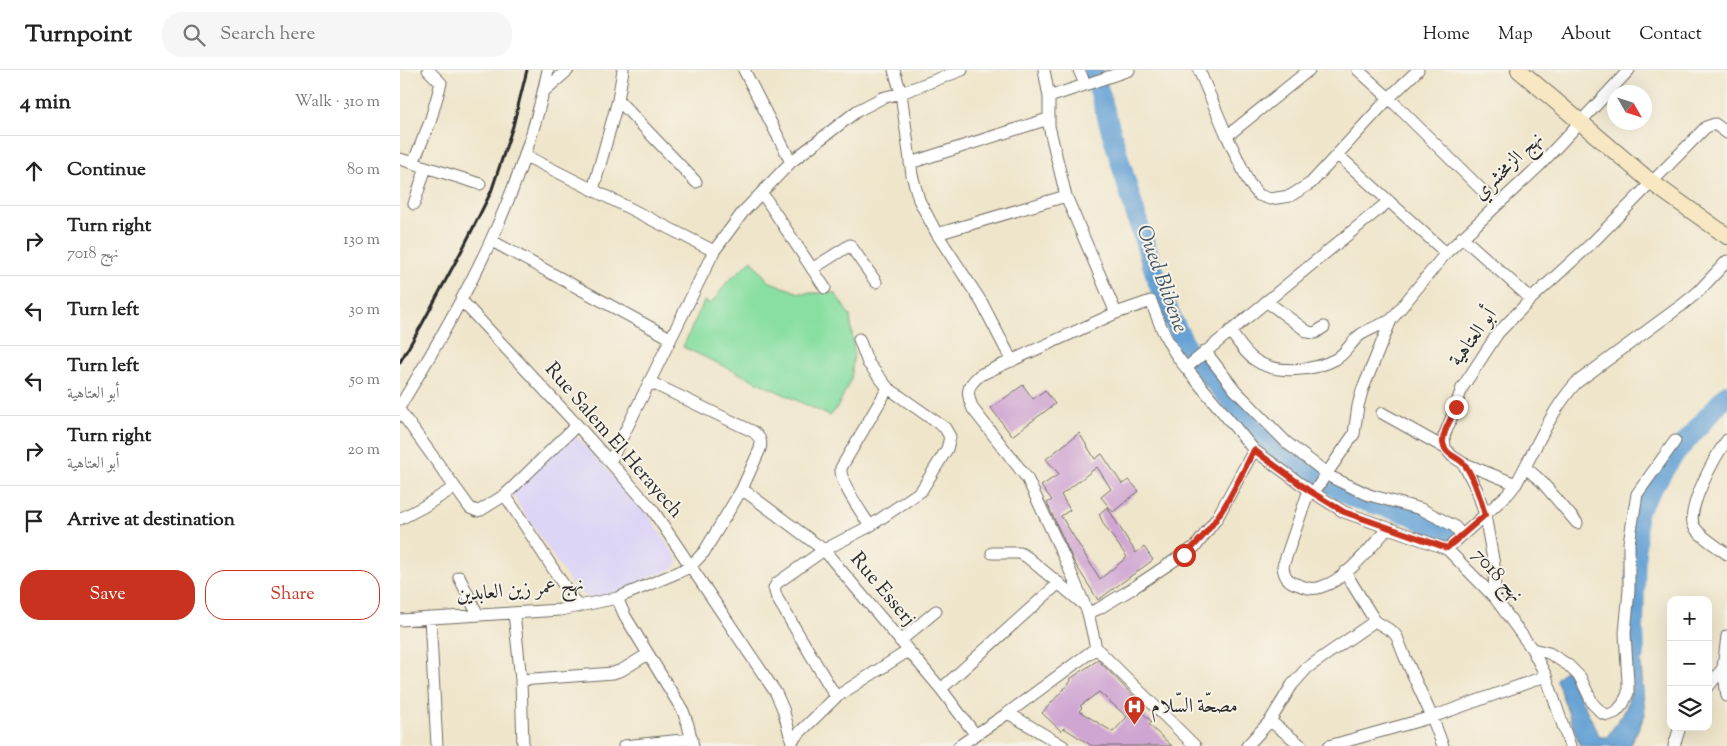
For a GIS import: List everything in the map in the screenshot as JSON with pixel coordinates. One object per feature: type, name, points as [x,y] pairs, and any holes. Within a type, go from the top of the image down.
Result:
[{"type":"main road","points":[[1519,70],[1651,182],[1727,236]]},
{"type":"street","points":[[413,163],[430,122],[441,83],[428,70]]},
{"type":"street","points":[[400,406],[462,301],[492,241],[526,156],[548,70]]},
{"type":"street","points":[[544,91],[568,70]]},
{"type":"street","points":[[594,190],[618,100],[623,70]]},
{"type":"street","points":[[744,70],[791,162]]},
{"type":"street","points":[[894,70],[901,93],[910,163],[920,200],[937,234],[982,303],[1012,361]]},
{"type":"street","points":[[610,462],[714,251],[743,212],[791,162],[864,107],[882,98],[901,93],[962,70]]},
{"type":"street","points":[[1044,70],[1049,97],[1048,119],[1066,196],[1116,313],[980,376],[971,382],[968,391],[969,400],[973,408],[1027,478],[1086,609],[1096,648],[1195,746]]},
{"type":"street","points":[[1079,70],[1088,83]]},
{"type":"street","points":[[1049,97],[1129,70]]},
{"type":"street","points":[[1199,70],[1249,183],[1259,195],[1270,199],[1290,196],[1311,183],[1389,98],[1418,70]]},
{"type":"street","points":[[1227,136],[1309,70]]},
{"type":"street","points":[[1358,70],[1498,205]]},
{"type":"street","name":"نهج الزمخشري","points":[[1446,253],[1540,165],[1630,70]]},
{"type":"street","points":[[618,100],[696,182]]},
{"type":"street","points":[[910,163],[1048,119]]},
{"type":"street","name":"أبو العتاهية","points":[[1445,448],[1444,436],[1462,388],[1498,333],[1531,299],[1593,242],[1709,124],[1715,124],[1727,133]]},
{"type":"street","points":[[1338,155],[1446,253],[1391,320],[1362,391],[1354,434],[1327,475],[1312,491],[1284,566],[1284,574],[1289,582],[1308,588],[1320,588],[1333,582],[1346,572],[1388,528]]},
{"type":"street","points":[[526,156],[714,251]]},
{"type":"street","points":[[400,159],[480,184]]},
{"type":"street","points":[[414,204],[426,167]]},
{"type":"street","points":[[762,193],[825,288]]},
{"type":"street","points":[[937,234],[1066,196]]},
{"type":"street","points":[[1187,367],[1390,201]]},
{"type":"street","points":[[1462,237],[1531,299]]},
{"type":"street","points":[[492,241],[670,338]]},
{"type":"street","points":[[812,269],[850,245],[876,282]]},
{"type":"street","points":[[1447,548],[1508,494],[1516,484],[1554,412],[1565,395],[1576,383],[1682,305],[1698,292],[1727,261]]},
{"type":"street","name":"Rue Salem El Herayech","points":[[462,301],[652,509],[776,692],[783,709],[792,743]]},
{"type":"street","name":"نهج 7018","points":[[1116,313],[1151,301],[1174,353],[1254,450],[1344,512],[1447,548],[1495,598],[1532,649],[1546,676],[1570,746]]},
{"type":"street","points":[[1266,301],[1308,332],[1315,333],[1324,327]]},
{"type":"street","points":[[1230,331],[1254,360],[1276,368],[1311,368],[1335,360],[1361,334],[1391,320]]},
{"type":"street","points":[[836,697],[774,593],[774,588],[824,550],[870,526],[921,491],[927,484],[950,442],[950,437],[945,428],[888,388],[868,363],[859,339]]},
{"type":"street","points":[[1203,353],[1235,390],[1287,443],[1327,475],[1369,495],[1421,509],[1454,526],[1462,535]]},
{"type":"street","name":"نهج عمر زين العابدين","points":[[400,620],[560,610],[578,607],[617,598],[691,566],[704,552],[742,489],[760,450],[761,443],[754,432],[650,382]]},
{"type":"street","points":[[870,526],[843,481],[840,472],[888,388]]},
{"type":"street","points":[[400,411],[470,508],[477,511],[505,494],[577,425]]},
{"type":"street","points":[[1382,413],[1445,448],[1452,456],[1463,463],[1516,484]]},
{"type":"street","points":[[1727,440],[1710,468],[1691,517],[1696,530],[1727,554]]},
{"type":"street","points":[[1532,649],[1549,653],[1568,665],[1580,677],[1593,704],[1602,713],[1608,715],[1616,712],[1623,704],[1628,693],[1625,633],[1629,590],[1629,543],[1637,494],[1675,441]]},
{"type":"street","points":[[992,553],[1020,553],[1059,583],[1086,609],[1098,609],[1196,546],[1217,518],[1254,450]]},
{"type":"street","points":[[1463,463],[1478,490],[1485,515],[1494,564],[1495,598]]},
{"type":"street","points":[[1525,467],[1541,481],[1577,524]]},
{"type":"street","points":[[400,518],[423,507],[456,487]]},
{"type":"street","name":"Rue Esserj","points":[[742,489],[824,550],[941,689],[975,734]]},
{"type":"street","points":[[505,494],[578,607]]},
{"type":"street","points":[[1346,572],[1375,621],[1397,637],[1443,746]]},
{"type":"street","points":[[458,577],[478,615]]},
{"type":"street","points":[[941,689],[1059,583]]},
{"type":"street","points":[[617,598],[625,616],[683,711],[692,742],[624,746]]},
{"type":"street","points":[[900,641],[936,611]]},
{"type":"street","points":[[514,613],[521,680],[523,746]]},
{"type":"street","points":[[430,618],[437,746]]},
{"type":"street","points":[[1247,746],[1270,721],[1292,685],[1307,668],[1375,621]]},
{"type":"street","points":[[1727,636],[1723,668],[1727,696]]},
{"type":"street","points":[[959,746],[1096,648]]},
{"type":"street","points":[[792,743],[836,697],[908,651]]},
{"type":"street","points":[[521,680],[613,674],[648,654]]},
{"type":"street","points":[[1709,686],[1723,668]]},
{"type":"street","points":[[1329,746],[1432,717],[1546,676]]},
{"type":"street","points":[[1008,712],[1063,746]]},
{"type":"street","points":[[1270,721],[1302,746]]},
{"type":"street","points":[[1674,746],[1679,731]]},
{"type":"shaded area","points":[[574,434],[647,513],[678,560],[676,567],[606,596],[588,598],[575,589],[511,493]]},
{"type":"green space","points":[[752,260],[768,281],[799,293],[835,293],[850,316],[854,352],[851,379],[837,408],[830,416],[683,347],[704,301],[711,304],[728,281]]},
{"type":"water","points":[[1628,628],[1638,628],[1645,715],[1630,746],[1580,746],[1556,679],[1566,669],[1600,737],[1607,737],[1626,709],[1632,686]]},
{"type":"building","points":[[1023,385],[1033,399],[1045,390],[1055,404],[1012,436],[991,408]]},
{"type":"building","points":[[1079,433],[1095,459],[1102,454],[1122,484],[1129,480],[1139,491],[1113,512],[1101,497],[1111,489],[1097,467],[1061,495],[1070,510],[1061,516],[1100,579],[1127,557],[1104,525],[1099,514],[1107,507],[1136,553],[1144,547],[1153,560],[1098,600],[1074,562],[1047,503],[1052,500],[1041,486],[1059,474],[1046,459]]},
{"type":"building","points":[[1098,660],[1140,703],[1136,707],[1152,722],[1149,725],[1172,746],[1092,746],[1064,728],[1061,731],[1042,713],[1071,681],[1070,679]],"holes":[[[1099,692],[1127,717],[1113,732],[1079,711],[1082,708],[1080,706]]]},
{"type":"waterway","name":"Oued Blibene","points":[[1093,70],[1161,292],[1189,352],[1256,431],[1281,454],[1353,498],[1411,515],[1447,534]]},
{"type":"waterway","points":[[1635,654],[1637,512],[1671,459],[1727,394]]},
{"type":"railway","points":[[400,362],[463,248],[491,192],[513,126],[527,70]]},
{"type":"place","name":"مصحّة السّلام","points":[[1135,726]]},
{"type":"route","points":[[1184,555],[1196,546],[1217,518],[1254,450],[1308,490],[1344,512],[1447,548],[1485,515],[1478,490],[1463,463],[1452,456],[1443,443],[1456,407]]}]
